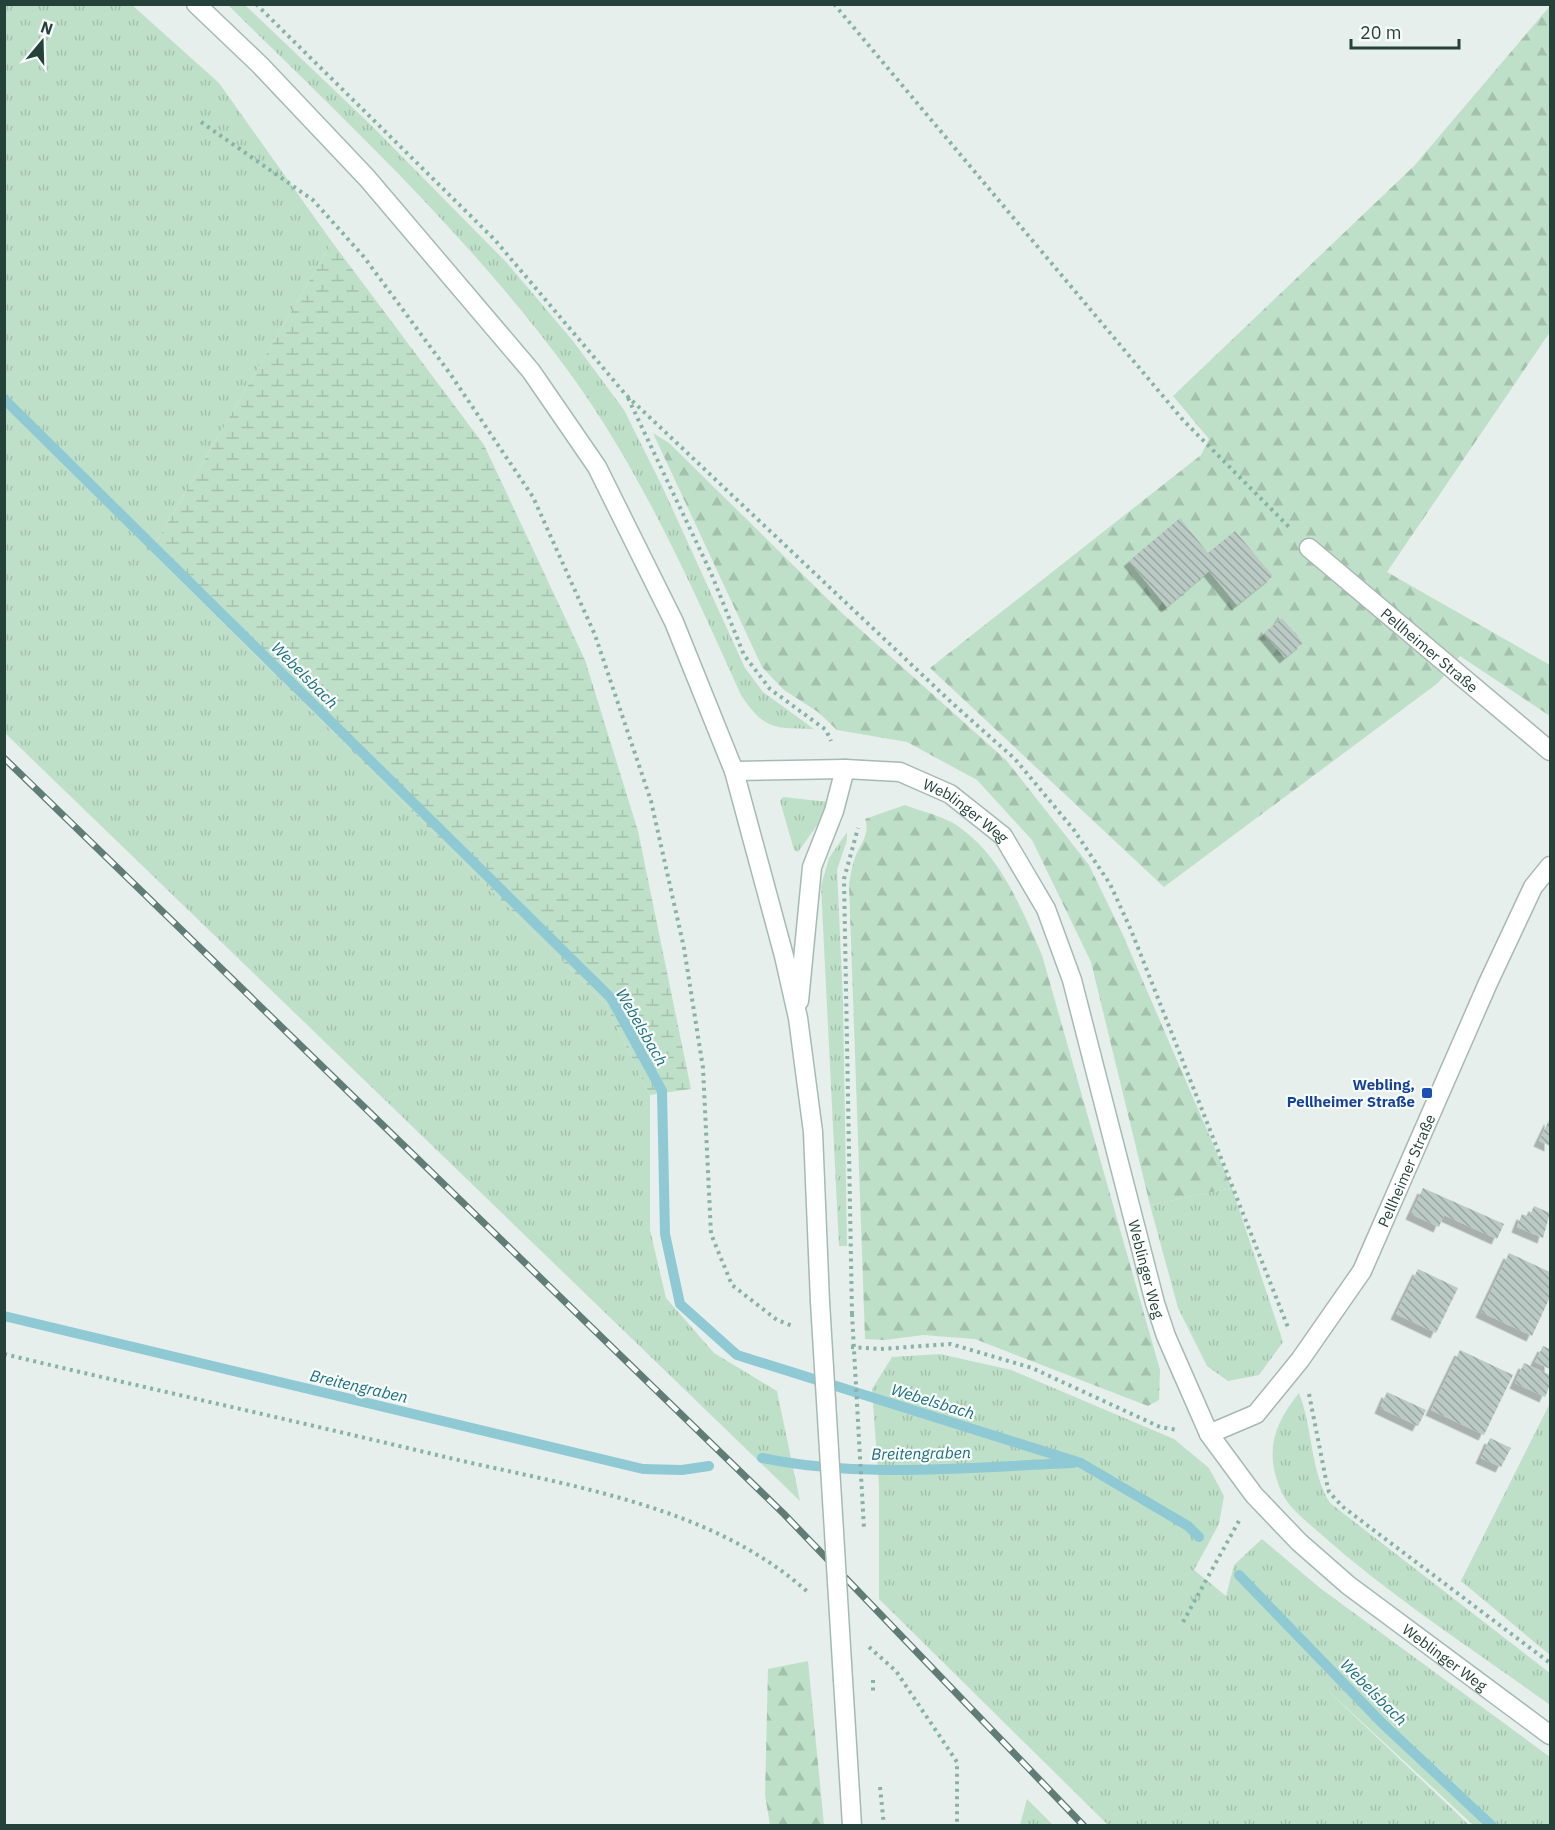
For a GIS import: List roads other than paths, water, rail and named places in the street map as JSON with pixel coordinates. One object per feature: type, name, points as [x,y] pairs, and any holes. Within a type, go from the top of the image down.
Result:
[{"type":"street","points":[[196,4],[260,65],[367,178],[531,371],[597,467],[674,622],[734,771],[784,956],[798,1018],[813,1132],[820,1302],[852,1826]]},
{"type":"street","name":"Pellheimer Straße","points":[[1309,548],[1551,751]]},
{"type":"street","points":[[798,1018],[812,867],[834,811],[845,770]]},
{"type":"street","name":"Weblinger Weg","points":[[734,771],[900,772],[950,794],[1003,836],[1046,909],[1072,980],[1155,1303],[1209,1434],[1254,1495],[1299,1542],[1348,1585],[1551,1735]]},
{"type":"street","name":"Pellheimer Straße","points":[[1209,1434],[1256,1414],[1300,1360],[1362,1271],[1488,983],[1533,887],[1551,866]]},
{"type":"waterway","name":"Webelsbach","points":[[4,399],[611,998],[662,1091],[665,1234],[680,1304],[737,1355],[1081,1463],[1188,1526],[1199,1537]]},
{"type":"waterway","name":"Breitengraben","points":[[4,1316],[643,1469],[682,1470],[709,1466]]},
{"type":"waterway","name":"Breitengraben","points":[[762,1458],[800,1464],[878,1470],[1073,1463]]},
{"type":"waterway","name":"Webelsbach","points":[[1239,1575],[1382,1723],[1492,1826]]},
{"type":"railway","points":[[4,758],[784,1514],[1084,1826]]},
{"type":"place","name":"Webling, Pellheimer Straße","points":[[1427,1093]]}]
